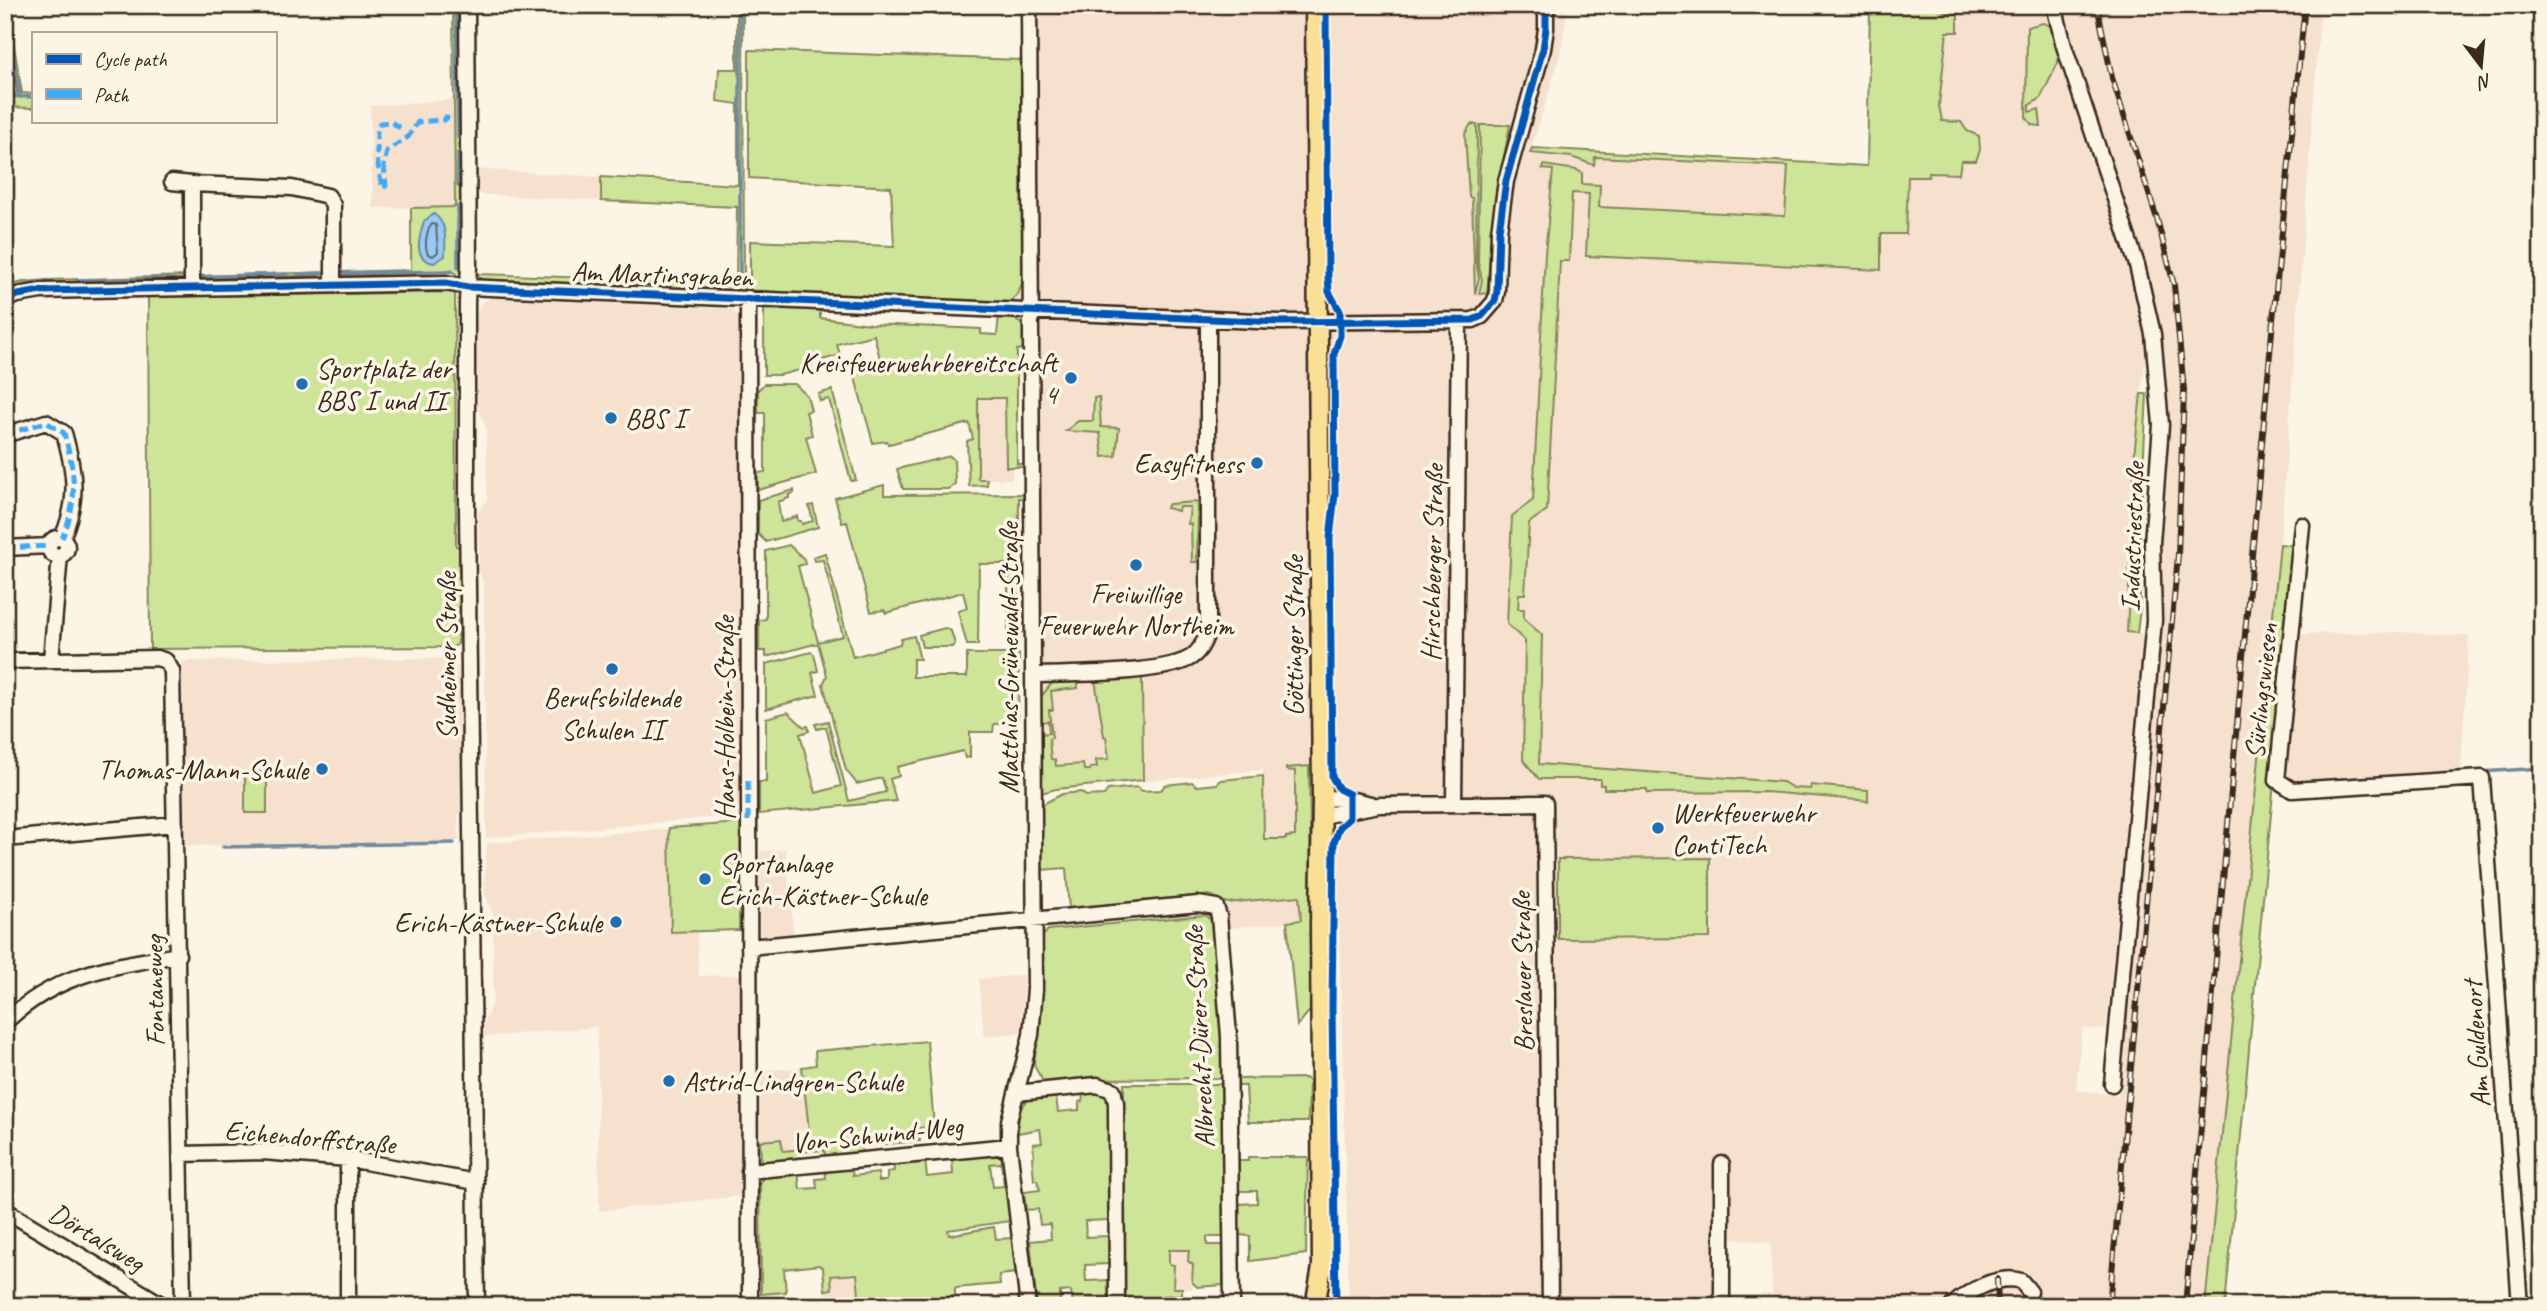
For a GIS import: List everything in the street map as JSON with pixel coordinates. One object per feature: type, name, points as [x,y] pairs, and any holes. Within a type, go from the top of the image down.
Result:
[{"type":"main road","name":"Göttinger Straße","points":[[1315,5],[1322,1267],[1326,1306]]},
{"type":"main road","name":"Göttinger Straße","points":[[1315,1306],[1322,1267]]},
{"type":"street","name":"Sudheimer Straße","points":[[467,5],[467,510],[477,1306]]},
{"type":"street","name":"Matthias-Grünewald-Straße","points":[[1028,1306],[1009,1146],[1009,1121],[1024,1066],[1033,1017],[1033,311],[1029,5]]},
{"type":"street","points":[[1459,321],[1482,316],[1494,301],[1497,291],[1499,231],[1506,181],[1543,49],[1546,5]]},
{"type":"street","name":"Industriestraße","points":[[2054,5],[2064,46],[2143,287],[2153,334],[2161,425],[2152,543],[2154,620],[2112,1084]]},
{"type":"street","points":[[173,182],[292,188],[328,196],[333,205],[333,285]]},
{"type":"street","points":[[192,184],[192,288]]},
{"type":"street","name":"Am Martinsgraben","points":[[5,300],[41,291],[446,283],[468,287],[1208,319],[1318,322],[1459,321]]},
{"type":"street","name":"Hans-Holbein-Straße","points":[[748,298],[750,1306]]},
{"type":"street","points":[[1033,675],[1092,673],[1172,665],[1188,659],[1198,651],[1205,640],[1208,629],[1208,319]]},
{"type":"street","name":"Hirschberger Straße","points":[[1454,804],[1459,321]]},
{"type":"street","points":[[5,435],[46,422],[64,433],[74,467],[71,518],[62,538],[53,539],[51,660],[5,661]]},
{"type":"street","name":"Sürlingswiesen","points":[[2302,524],[2277,780],[2291,790],[2482,778]]},
{"type":"street","points":[[5,548],[54,551]]},
{"type":"street","name":"Fontaneweg","points":[[51,660],[157,658],[169,664],[173,675],[183,1306]]},
{"type":"street","name":"Am Guldenort","points":[[2482,778],[2520,1306]]},
{"type":"street","name":"Breslauer Straße","points":[[1321,807],[1545,803],[1550,1306]]},
{"type":"street","points":[[5,839],[175,824]]},
{"type":"street","name":"Albrecht-Dürer-Straße","points":[[1034,920],[1203,904],[1213,905],[1218,911],[1229,1036],[1232,1306]]},
{"type":"street","points":[[748,947],[1034,920]]},
{"type":"street","points":[[5,1021],[29,1001],[62,982],[106,968],[178,955]]},
{"type":"street","points":[[1016,1093],[1097,1085],[1113,1090],[1116,1103],[1117,1306]]},
{"type":"street","name":"Von-Schwind-Weg","points":[[749,1171],[1009,1146]]},
{"type":"street","name":"Eichendorffstraße","points":[[181,1154],[263,1153],[348,1159],[475,1182]]},
{"type":"street","points":[[348,1159],[348,1306]]},
{"type":"street","points":[[1722,1164],[1723,1306]]},
{"type":"street","name":"Dörtalsweg","points":[[5,1210],[164,1306]]},
{"type":"street","points":[[1952,1306],[1971,1291],[2004,1280],[2021,1280],[2030,1293]]},
{"type":"shaded area","points":[[1020,5],[1870,5],[1870,14],[1592,8],[1567,11],[1560,56],[1532,147],[1867,166],[1868,108],[1918,5],[2049,5],[2134,277],[2147,345],[2135,446],[2127,632],[2144,633],[2106,1030],[2082,1028],[2076,1090],[2118,1095],[2159,619],[2167,425],[2164,365],[2154,303],[2076,65],[2060,5],[2321,5],[2280,544],[2205,1306],[1772,1306],[1771,1243],[1713,1236],[1715,1306],[1349,1306],[1335,765],[1286,768],[1295,770],[1295,837],[1286,839],[1263,839],[1263,770],[1056,789],[1041,793],[1035,788],[1035,308],[1007,304],[1018,294],[1022,283]]},
{"type":"shaded area","points":[[454,99],[455,207],[373,208],[370,106]]},
{"type":"shaded area","points":[[473,169],[601,177],[601,201],[473,194]]},
{"type":"shaded area","points":[[491,298],[733,309],[740,320],[741,815],[486,838],[484,587],[479,568],[478,511],[487,500],[486,427],[478,409],[477,312],[481,303]]},
{"type":"shaded area","points":[[978,398],[1006,398],[1006,466],[1012,467],[1012,479],[978,479]]},
{"type":"shaded area","points":[[2403,632],[2469,636],[2461,770],[2427,772],[2426,776],[2294,784],[2288,780],[2284,771],[2295,634]]},
{"type":"shaded area","name":"Thomas-Mann-Schule","points":[[451,658],[459,669],[462,808],[458,815],[459,841],[183,846],[182,661]]},
{"type":"shaded area","name":"Erich-Kästner-Schule","points":[[741,823],[739,930],[697,932],[699,976],[741,975],[742,1196],[599,1211],[597,1027],[484,1037],[484,1023],[493,1000],[493,914],[484,891],[487,843]]},
{"type":"shaded area","points":[[785,849],[794,936],[766,938],[760,934],[760,851]]},
{"type":"shaded area","points":[[1299,896],[1301,921],[1229,928],[1227,903]]},
{"type":"shaded area","points":[[1024,975],[1021,1033],[984,1036],[979,979]]},
{"type":"shaded area","points":[[802,1067],[811,1148],[783,1151],[781,1139],[760,1141],[760,1071]]},
{"type":"shaded area","points":[[1169,1250],[1189,1250],[1193,1265],[1192,1289],[1173,1288],[1174,1265],[1169,1265]]},
{"type":"shaded area","points":[[857,1273],[860,1304],[826,1306],[824,1290],[832,1289],[830,1276]]},
{"type":"green space","points":[[7,5],[22,93],[32,94],[32,108],[5,107],[5,93],[17,93],[5,23]]},
{"type":"green space","points":[[453,5],[461,5],[464,272],[458,278],[454,272],[46,283],[5,291],[5,287],[23,282],[47,280],[411,270],[411,208],[455,207]]},
{"type":"green space","points":[[737,5],[743,5],[744,292],[484,280],[475,274],[736,283],[737,207],[601,201],[601,177],[738,185],[738,104],[717,101],[719,69],[737,69]]},
{"type":"green space","points":[[1870,5],[1944,5],[1944,13],[1958,13],[1958,32],[1947,32],[1939,105],[1942,121],[1961,122],[1967,131],[1979,136],[1980,150],[1976,161],[1961,161],[1959,174],[1929,173],[1928,177],[1908,177],[1906,234],[1881,234],[1881,270],[1586,256],[1589,194],[1572,193],[1569,261],[1560,261],[1547,510],[1529,523],[1525,594],[1519,594],[1518,609],[1524,609],[1524,619],[1542,635],[1539,764],[1783,782],[1793,788],[1810,789],[1811,785],[1868,790],[1868,801],[1766,792],[1647,793],[1647,789],[1604,789],[1604,785],[1600,785],[1600,779],[1539,779],[1523,760],[1525,641],[1507,624],[1512,516],[1533,500],[1545,254],[1553,170],[1543,169],[1544,165],[1577,170],[1582,173],[1582,184],[1600,185],[1599,207],[1785,216],[1788,166],[1595,157],[1594,165],[1571,157],[1530,153],[1532,148],[1867,166]]},
{"type":"green space","points":[[2043,23],[2053,27],[2059,51],[2058,63],[2040,99],[2029,105],[2029,112],[2039,109],[2041,126],[2032,125],[2026,117],[2027,27]]},
{"type":"green space","points":[[749,50],[1021,60],[1022,283],[1018,294],[1007,304],[752,293],[750,241],[894,246],[891,187],[749,178]]},
{"type":"green space","points":[[1471,124],[1477,125],[1476,261],[1479,278],[1475,294],[1472,198],[1469,197],[1465,134]]},
{"type":"green space","points":[[1480,125],[1510,125],[1494,210],[1487,293],[1479,294],[1482,280],[1478,262]]},
{"type":"green space","name":"Sportplatz der BBS I und II","points":[[455,292],[456,546],[459,547],[460,617],[458,644],[453,647],[150,649],[148,297]]},
{"type":"green space","points":[[764,305],[820,309],[820,318],[871,324],[981,329],[981,334],[997,335],[999,315],[1018,321],[1024,329],[1026,349],[1017,350],[1017,464],[1027,464],[1027,467],[1006,467],[1005,398],[978,398],[978,479],[987,479],[987,485],[969,486],[967,441],[973,439],[969,423],[893,443],[873,443],[852,367],[880,359],[874,335],[837,344],[840,355],[811,363],[812,367],[780,375],[764,375]]},
{"type":"green space","points":[[764,384],[795,384],[807,396],[811,410],[806,412],[812,435],[806,437],[816,474],[758,490],[758,473],[765,472],[765,413],[758,413],[758,390]]},
{"type":"green space","points":[[832,390],[856,480],[851,481],[829,399],[820,401],[818,394]]},
{"type":"green space","points":[[2141,394],[2147,394],[2137,633],[2127,632],[2135,446]]},
{"type":"green space","points":[[1099,397],[1101,427],[1119,428],[1116,456],[1103,457],[1100,433],[1066,431],[1078,421],[1093,421],[1094,398]]},
{"type":"green space","points":[[950,456],[954,460],[955,484],[948,489],[903,489],[897,469]]},
{"type":"green space","points":[[884,485],[884,495],[1028,494],[1028,498],[1019,498],[1018,611],[1021,633],[1008,633],[1008,564],[979,564],[978,645],[967,645],[958,611],[967,608],[963,592],[886,613],[884,610],[871,612],[847,522],[842,523],[835,498]]},
{"type":"green space","points":[[794,490],[789,498],[778,502],[781,522],[797,516],[802,524],[813,521],[809,506],[813,505],[818,527],[766,542],[758,534],[758,500]]},
{"type":"green space","points":[[1169,504],[1198,504],[1197,562],[1192,562],[1191,524],[1188,524],[1190,507],[1179,507],[1178,511],[1166,508]]},
{"type":"green space","points":[[2280,544],[2296,546],[2225,1306],[2205,1306]]},
{"type":"green space","points":[[789,545],[804,559],[805,564],[798,566],[818,642],[843,636],[823,560],[814,561],[813,557],[825,553],[853,657],[900,644],[901,639],[914,636],[920,659],[913,659],[913,677],[967,677],[967,654],[1019,654],[1018,724],[994,724],[993,732],[970,732],[970,757],[965,758],[963,751],[897,767],[899,776],[890,779],[896,801],[759,814],[759,782],[766,782],[766,718],[788,712],[804,727],[808,726],[809,731],[800,734],[816,793],[841,786],[826,727],[817,729],[815,724],[828,721],[849,801],[886,792],[882,778],[857,784],[846,770],[823,684],[827,676],[818,643],[766,657],[766,651],[759,651],[759,620],[766,619],[766,551]]},
{"type":"green space","points":[[945,628],[951,631],[955,644],[952,647],[922,647],[919,635]]},
{"type":"green space","points":[[811,652],[814,654],[818,671],[812,673],[818,695],[766,709],[766,664]]},
{"type":"green space","points":[[1142,675],[1143,780],[1041,793],[1040,734],[1049,733],[1048,721],[1039,722],[1039,699],[1052,683],[1078,681],[1078,688],[1051,691],[1051,759],[1055,760],[1056,766],[1083,764],[1084,770],[1090,770],[1097,767],[1096,760],[1109,759],[1095,680]]},
{"type":"green space","points":[[1309,766],[1313,1007],[1297,1026],[1287,922],[1301,920],[1299,896],[1227,903],[1210,895],[1069,910],[1066,868],[1041,870],[1041,805],[1062,794],[1081,792],[1086,796],[1104,795],[1108,790],[1137,787],[1142,791],[1161,790],[1165,785],[1192,782],[1197,786],[1217,784],[1221,780],[1263,776],[1264,839],[1286,839],[1295,836],[1295,771],[1286,768]]},
{"type":"green space","points":[[245,772],[267,772],[267,813],[245,813]]},
{"type":"green space","name":"Sportanlage Erich-Kästner-Schule","points":[[741,823],[739,930],[671,932],[669,828]]},
{"type":"green space","points":[[1710,858],[1710,938],[1558,939],[1558,859]]},
{"type":"green space","points":[[1205,915],[1213,922],[1222,1034],[1222,1078],[1089,1079],[1043,1084],[1034,1063],[1041,996],[1041,938],[1048,930]]},
{"type":"green space","points":[[927,1041],[934,1126],[919,1128],[920,1141],[861,1146],[862,1154],[826,1158],[824,1150],[800,1152],[801,1161],[766,1164],[761,1160],[760,1141],[781,1139],[783,1151],[811,1148],[802,1067],[816,1065],[815,1051]]},
{"type":"green space","points":[[1305,1078],[1309,1081],[1308,1122],[1248,1122],[1246,1086],[1237,1086],[1237,1079]]},
{"type":"green space","points":[[1124,1084],[1222,1084],[1223,1237],[1207,1237],[1207,1245],[1223,1245],[1223,1285],[1197,1287],[1192,1282],[1193,1265],[1188,1261],[1189,1250],[1169,1250],[1169,1264],[1174,1265],[1173,1288],[1182,1288],[1182,1295],[1164,1296],[1164,1306],[1124,1306]]},
{"type":"green space","points":[[1082,1094],[1102,1094],[1109,1101],[1109,1220],[1085,1221],[1086,1237],[1109,1236],[1109,1264],[1085,1265],[1086,1281],[1109,1280],[1110,1306],[1073,1306],[1071,1291],[1060,1292],[1060,1306],[1037,1306],[1030,1241],[1051,1239],[1050,1224],[1040,1225],[1038,1209],[1026,1210],[1024,1192],[1040,1190],[1037,1180],[1034,1180],[1032,1157],[1033,1144],[1042,1143],[1040,1129],[1018,1133],[1019,1110],[1028,1100],[1056,1097],[1058,1112],[1079,1110],[1079,1102],[1083,1101]]},
{"type":"green space","points":[[996,1153],[1004,1160],[1005,1171],[1002,1171],[1001,1163],[990,1164],[993,1187],[1004,1186],[1003,1176],[1006,1176],[1010,1221],[948,1230],[949,1235],[994,1227],[996,1239],[1012,1238],[1016,1273],[999,1275],[1000,1284],[955,1288],[955,1296],[941,1298],[942,1306],[860,1306],[857,1274],[831,1276],[832,1289],[825,1290],[823,1268],[819,1265],[784,1269],[786,1292],[761,1294],[760,1182],[765,1176],[798,1172],[800,1189],[817,1188],[816,1179],[826,1178],[825,1169],[851,1167],[853,1176],[878,1173],[879,1181],[887,1181],[887,1172],[894,1171],[893,1163],[925,1160],[927,1177],[953,1174],[952,1157]]},
{"type":"green space","points":[[1248,1157],[1308,1157],[1306,1254],[1250,1261],[1250,1236],[1238,1235],[1238,1204],[1257,1203],[1257,1191],[1237,1191],[1237,1161],[1248,1161]]},
{"type":"water","points":[[434,214],[444,227],[445,256],[434,263],[422,257],[419,247],[424,221]]},
{"type":"waterway","points":[[456,5],[458,138]]},
{"type":"waterway","points":[[740,5],[740,283]]},
{"type":"waterway","points":[[5,11],[20,97]]},
{"type":"waterway","points":[[5,96],[32,97]]},
{"type":"waterway","points":[[458,153],[458,186]]},
{"type":"waterway","points":[[458,206],[458,267]]},
{"type":"waterway","points":[[344,273],[452,271]]},
{"type":"waterway","points":[[298,274],[321,273]]},
{"type":"waterway","points":[[203,277],[287,274]]},
{"type":"waterway","points":[[77,280],[174,279]]},
{"type":"waterway","points":[[5,289],[46,281]]},
{"type":"waterway","points":[[2481,772],[2542,768]]},
{"type":"waterway","points":[[223,847],[454,843]]},
{"type":"railway","points":[[2097,5],[2112,78],[2157,219],[2174,285],[2184,390],[2178,555],[2109,1306]]},
{"type":"railway","points":[[2185,1306],[2273,320],[2305,5]]},
{"type":"railway","points":[[1997,1279],[1998,1306]]},
{"type":"marked path","points":[[400,128],[391,122],[380,123],[377,127],[377,159],[382,188],[386,186],[384,165],[387,151],[408,137],[418,122],[444,120],[447,118],[443,116],[441,120]]},
{"type":"marked path","points":[[5,435],[46,422],[64,433],[74,486],[71,511],[62,538]]},
{"type":"marked path","points":[[5,548],[49,546]]},
{"type":"marked path","points":[[748,781],[748,826]]},
{"type":"cycle path","points":[[1326,5],[1328,276],[1329,292],[1340,311],[1340,336],[1334,354],[1335,494],[1330,538],[1332,777],[1339,789],[1349,794],[1349,818],[1339,828],[1334,842],[1332,1007],[1336,1306]]},
{"type":"cycle path","points":[[5,300],[41,291],[446,283],[468,287],[1280,322],[1473,320],[1482,316],[1495,301],[1499,231],[1506,181],[1543,49],[1546,5]]},
{"type":"place","name":"Kreisfeuerwehrbereitschaft 4","points":[[1071,378]]},
{"type":"place","name":"Sportplatz der BBS I und II","points":[[302,384]]},
{"type":"place","name":"BBS I","points":[[611,418]]},
{"type":"place","name":"Easyfitness","points":[[1257,463]]},
{"type":"place","name":"Freiwillige Feuerwehr Northeim","points":[[1136,565]]},
{"type":"place","name":"Berufsbildende Schulen II","points":[[612,669]]},
{"type":"place","name":"Thomas-Mann-Schule","points":[[322,769]]},
{"type":"place","name":"Werkfeuerwehr ContiTech","points":[[1658,828]]},
{"type":"place","name":"Sportanlage Erich-Kästner-Schule","points":[[705,879]]},
{"type":"place","name":"Erich-Kästner-Schule","points":[[616,922]]},
{"type":"place","name":"Astrid-Lindgren-Schule","points":[[669,1081]]}]
